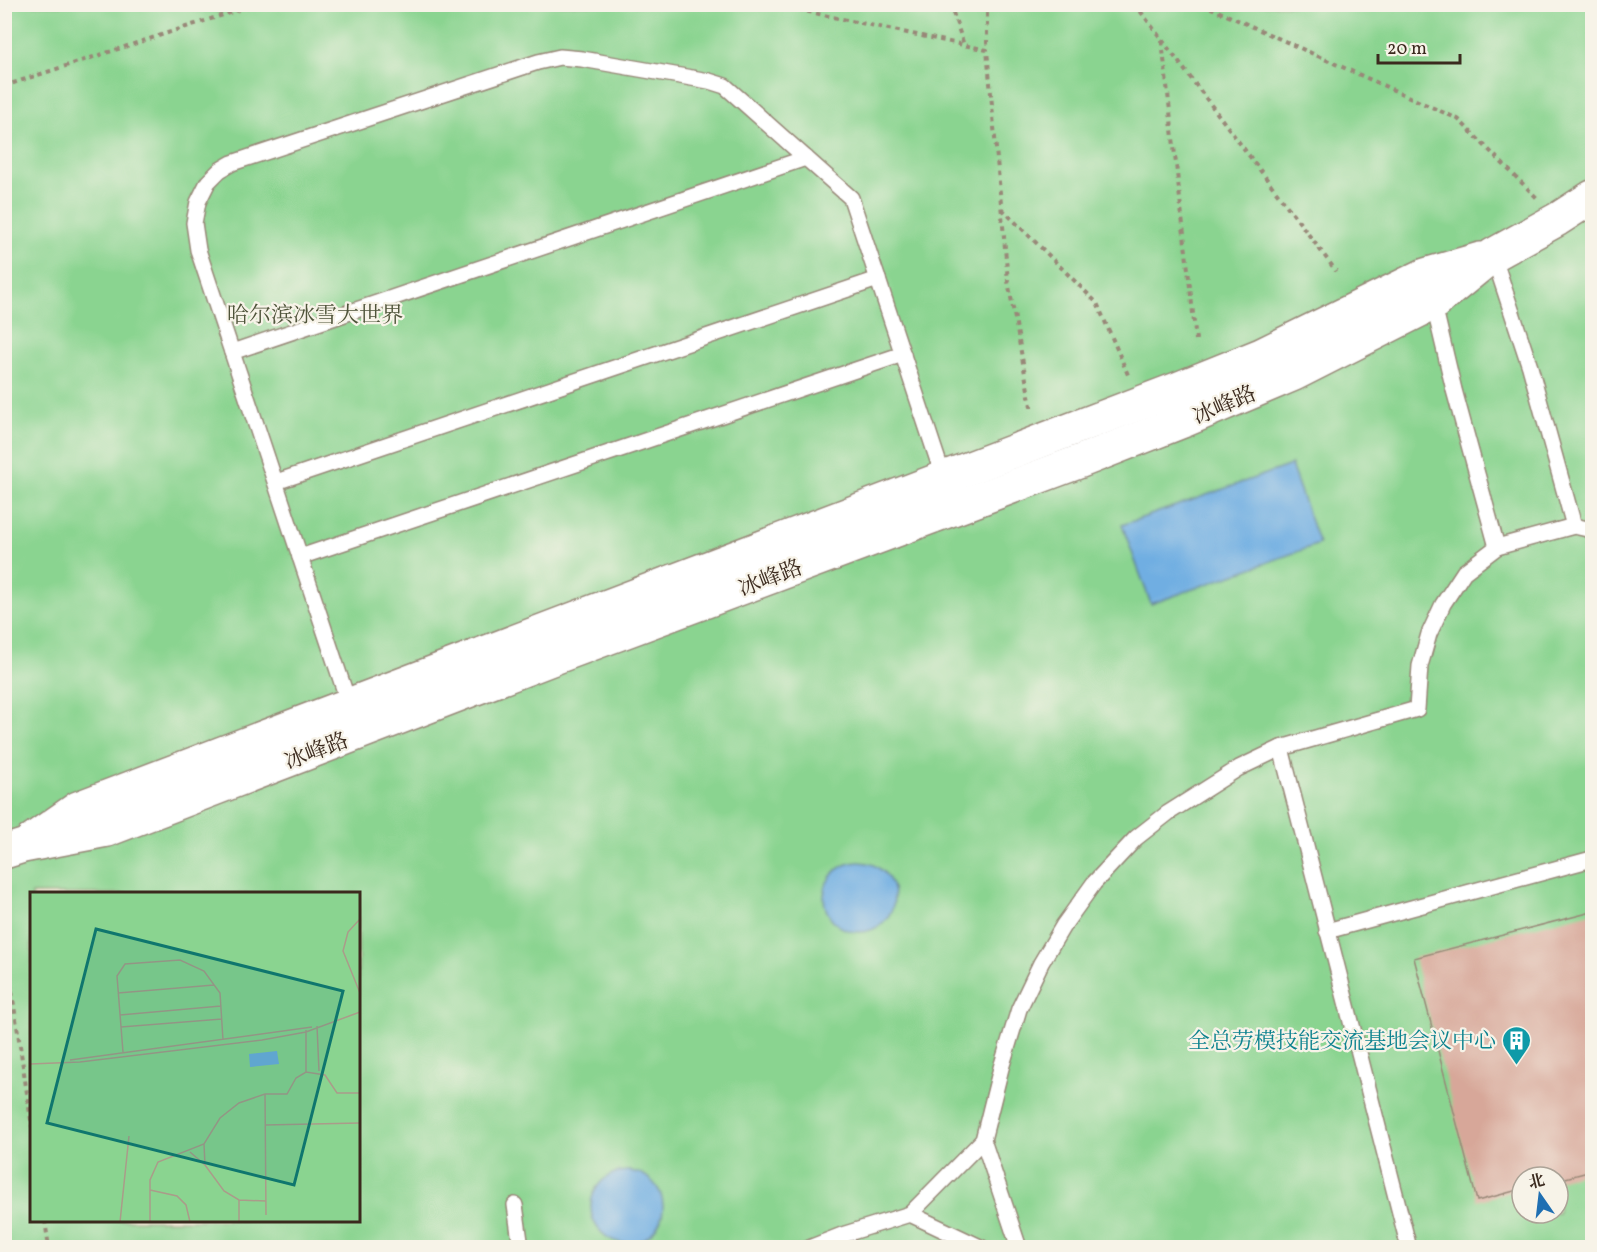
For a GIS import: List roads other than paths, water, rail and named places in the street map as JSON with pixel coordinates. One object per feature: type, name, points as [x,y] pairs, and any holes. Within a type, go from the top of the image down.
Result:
[{"type":"street","name":"冰峰路","points":[[14,849],[107,830],[1183,421],[1294,374],[1429,289],[1558,219],[1593,197]]},
{"type":"street","name":"冰峰路","points":[[14,849],[78,808],[944,479],[1429,289]]},
{"type":"lane","points":[[349,704],[198,250],[194,223],[198,202],[208,182],[220,170],[232,163],[537,62],[560,57],[709,81],[725,86],[851,198],[944,479]]},
{"type":"lane","points":[[232,352],[806,158]]},
{"type":"lane","points":[[1493,255],[1530,367],[1574,526]]},
{"type":"lane","points":[[276,482],[878,279]]},
{"type":"lane","points":[[1429,289],[1497,547]]},
{"type":"lane","points":[[300,557],[903,354]]},
{"type":"lane","points":[[1019,1248],[984,1140],[1001,1068],[1019,1009],[1041,963],[1063,926],[1094,883],[1136,838],[1168,813],[1239,768],[1281,748],[1417,709],[1420,666],[1429,634],[1443,604],[1464,572],[1497,547],[1574,526],[1593,530]]},
{"type":"lane","points":[[1281,748],[1409,1248]]},
{"type":"lane","points":[[1327,931],[1593,859]]},
{"type":"lane","points":[[809,1248],[910,1214],[984,1140]]},
{"type":"lane","points":[[515,1205],[521,1248]]},
{"type":"lane","points":[[910,1214],[981,1248]]},
{"type":"water","points":[[1291,465],[1319,544],[1151,604],[1122,525]]},
{"type":"water","points":[[859,862],[878,868],[888,878],[894,897],[888,916],[878,926],[859,932],[840,926],[830,916],[824,897],[830,878],[840,868]]},
{"type":"water","points":[[634,1171],[653,1181],[661,1193],[663,1207],[661,1221],[653,1233],[641,1241],[620,1243],[601,1233],[593,1221],[591,1200],[601,1181],[613,1173]]},
{"type":"place","name":"全总劳模技能交流基地会议中心","points":[[1517,1066]]},
{"type":"park label","name":"哈尔滨冰雪大世界","points":[[315,314]]}]
